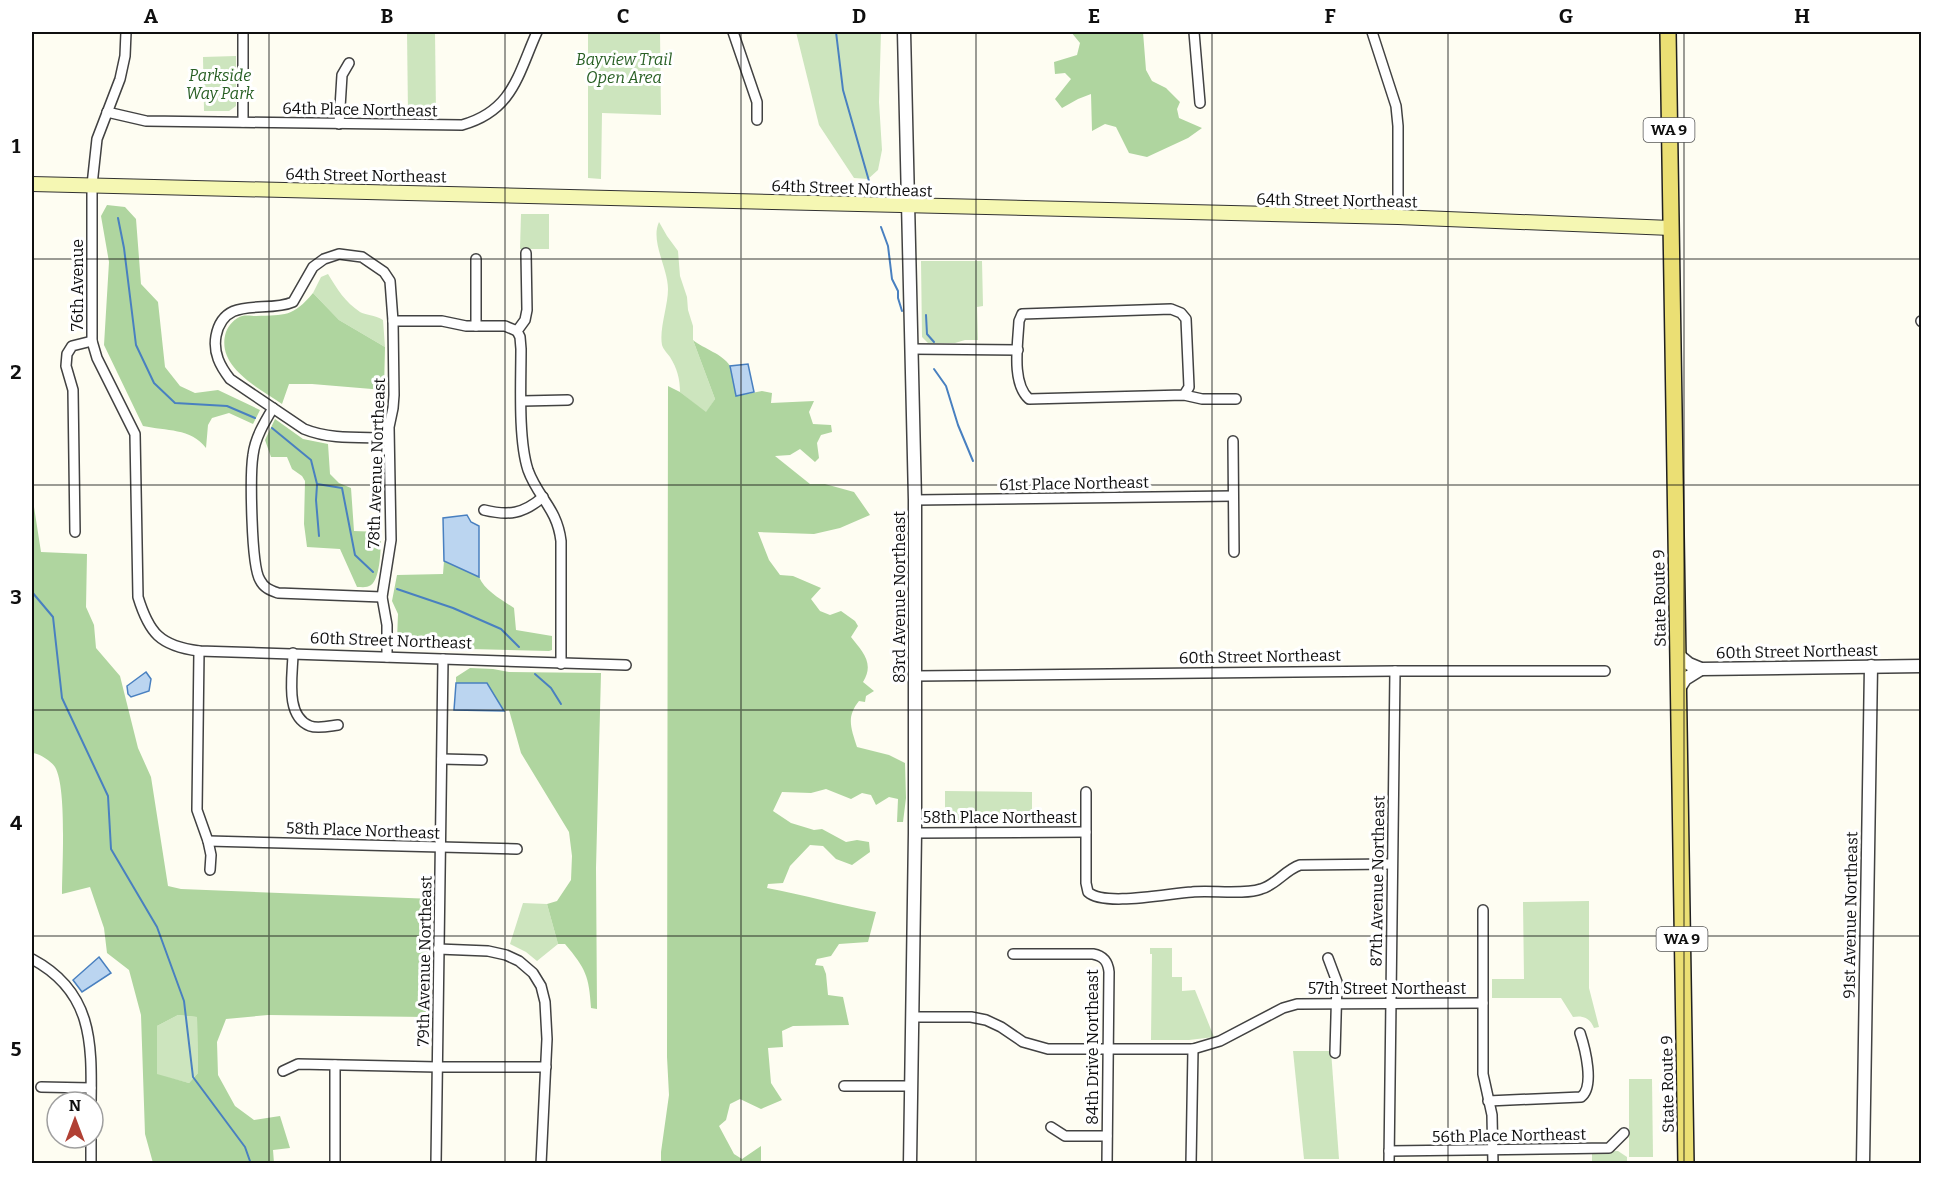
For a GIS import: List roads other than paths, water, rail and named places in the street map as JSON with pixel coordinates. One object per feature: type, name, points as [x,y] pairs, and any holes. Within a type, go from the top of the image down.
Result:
[{"type":"main road","name":"State Route 9","points":[[1668,32],[1686,1164]]},
{"type":"main road","name":"64th Street Northeast","points":[[32,184],[1398,217],[1671,228]]},
{"type":"street","name":"76th Avenue","points":[[126,32],[120,79],[97,139],[92,185],[92,341],[97,358],[135,434],[138,597],[144,615],[158,636]]},
{"type":"street","points":[[243,32],[243,122]]},
{"type":"street","name":"64th Place Northeast","points":[[107,112],[146,121],[462,125],[487,116],[501,105],[515,85],[537,32]]},
{"type":"street","points":[[733,32],[758,102],[758,120]]},
{"type":"street","name":"83rd Avenue Northeast","points":[[904,32],[915,500],[915,832],[910,1164]]},
{"type":"street","points":[[1194,32],[1200,103]]},
{"type":"street","points":[[1372,32],[1396,106],[1398,217]]},
{"type":"street","points":[[339,124],[342,75],[350,63]]},
{"type":"street","points":[[517,331],[525,320],[527,310],[526,253]]},
{"type":"street","name":"78th Avenue Northeast","points":[[273,408],[231,379],[222,369],[216,351],[216,339],[218,328],[224,318],[235,310],[247,306],[276,307],[293,302],[313,267],[324,259],[339,254],[362,257],[384,272],[390,281],[393,321],[393,408],[389,438],[391,540],[382,597],[387,625],[387,657]]},
{"type":"street","points":[[476,259],[476,326]]},
{"type":"street","points":[[1184,395],[1189,387],[1186,319],[1181,313],[1171,309],[1022,314],[1019,321],[1018,380],[1020,390],[1029,399],[1184,395],[1202,399],[1236,399]]},
{"type":"street","points":[[393,321],[442,321],[476,326],[505,326],[517,331],[520,337],[526,461],[533,481],[556,518],[561,541],[561,664]]},
{"type":"street","points":[[75,532],[73,390],[66,366],[67,354],[72,346],[92,341]]},
{"type":"street","points":[[912,349],[1018,350]]},
{"type":"street","points":[[522,401],[568,400]]},
{"type":"street","points":[[382,597],[289,595],[269,590],[263,586],[254,561],[252,466],[257,439],[273,408],[317,435],[389,438]]},
{"type":"street","points":[[1233,441],[1234,552]]},
{"type":"street","name":"61st Place Northeast","points":[[915,500],[1233,496]]},
{"type":"street","points":[[484,510],[504,514],[531,506],[543,497]]},
{"type":"street","name":"60th Street Northeast","points":[[158,636],[168,644],[199,651],[626,665]]},
{"type":"street","points":[[199,651],[196,810],[208,841],[211,855],[210,870]]},
{"type":"street","points":[[293,653],[294,709],[299,718],[310,726],[338,725]]},
{"type":"street","name":"60th Street Northeast","points":[[1677,654],[1689,664],[1701,669],[1922,666]]},
{"type":"street","name":"79th Avenue Northeast","points":[[436,1164],[443,659]]},
{"type":"street","name":"91st Avenue Northeast","points":[[1863,1164],[1871,666]]},
{"type":"street","points":[[1678,690],[1685,679],[1701,669]]},
{"type":"street","name":"87th Avenue Northeast","points":[[1389,1164],[1395,671]]},
{"type":"street","name":"60th Street Northeast","points":[[915,676],[1605,671]]},
{"type":"street","points":[[442,759],[482,760]]},
{"type":"street","points":[[1086,792],[1086,883],[1091,895],[1101,898],[1149,898],[1191,892],[1254,891],[1267,886],[1300,865],[1392,864]]},
{"type":"street","name":"58th Place Northeast","points":[[915,832],[1086,832]]},
{"type":"street","name":"58th Place Northeast","points":[[208,841],[517,849]]},
{"type":"street","points":[[1483,910],[1483,1074],[1492,1115],[1493,1164]]},
{"type":"street","points":[[438,949],[497,952],[519,961],[533,972],[541,986],[545,1002],[546,1067],[541,1164]]},
{"type":"street","name":"84th Drive Northeast","points":[[1013,954],[1093,954],[1105,959],[1109,972],[1107,1164]]},
{"type":"street","points":[[1328,958],[1337,982],[1335,1053]]},
{"type":"street","points":[[32,959],[68,987],[78,1003],[87,1026],[92,1054],[92,1088],[41,1087]]},
{"type":"street","name":"57th Street Northeast","points":[[912,1017],[971,1017],[986,1020],[1023,1042],[1038,1047],[1193,1049],[1220,1041],[1291,1005],[1483,1003]]},
{"type":"street","points":[[1488,1101],[1576,1099],[1585,1095],[1587,1058],[1580,1033]]},
{"type":"street","points":[[1191,1164],[1193,1049]]},
{"type":"street","points":[[283,1071],[298,1064],[546,1067]]},
{"type":"street","points":[[335,1065],[335,1164]]},
{"type":"street","points":[[844,1086],[911,1086]]},
{"type":"street","points":[[1051,1128],[1065,1136],[1107,1136]]},
{"type":"street","name":"56th Place Northeast","points":[[1389,1151],[1609,1148],[1624,1133]]},
{"type":"water","points":[[748,364],[754,392],[736,396],[730,366]]},
{"type":"water","points":[[467,515],[471,522],[479,526],[479,577],[444,561],[443,518]]},
{"type":"water","points":[[146,672],[151,679],[149,691],[131,697],[127,686]]},
{"type":"water","points":[[456,683],[487,683],[504,711],[454,710]]},
{"type":"water","points":[[99,957],[111,973],[82,992],[73,980]]},
{"type":"waterway","points":[[836,32],[843,90],[871,188]]},
{"type":"waterway","points":[[118,218],[136,345],[154,383],[175,403],[227,406],[255,418]]},
{"type":"waterway","points":[[881,227],[888,246],[892,279],[898,291],[902,311]]},
{"type":"waterway","points":[[926,315],[927,334],[934,342]]},
{"type":"waterway","points":[[934,369],[946,386],[958,425],[973,461]]},
{"type":"waterway","points":[[272,428],[311,460],[317,484],[342,488],[355,555],[373,572]]},
{"type":"waterway","points":[[317,485],[319,536]]},
{"type":"waterway","points":[[397,589],[453,608],[501,629],[519,647]]},
{"type":"waterway","points":[[32,592],[53,617],[62,698],[108,796],[111,849],[157,927],[184,1001],[193,1077],[245,1147],[251,1164]]},
{"type":"waterway","points":[[535,674],[551,688],[561,704]]},
{"type":"park label","name":"Bayview Trail Open Area","points":[[624,68]]},
{"type":"park label","name":"Parkside Way Park","points":[[220,84]]}]
